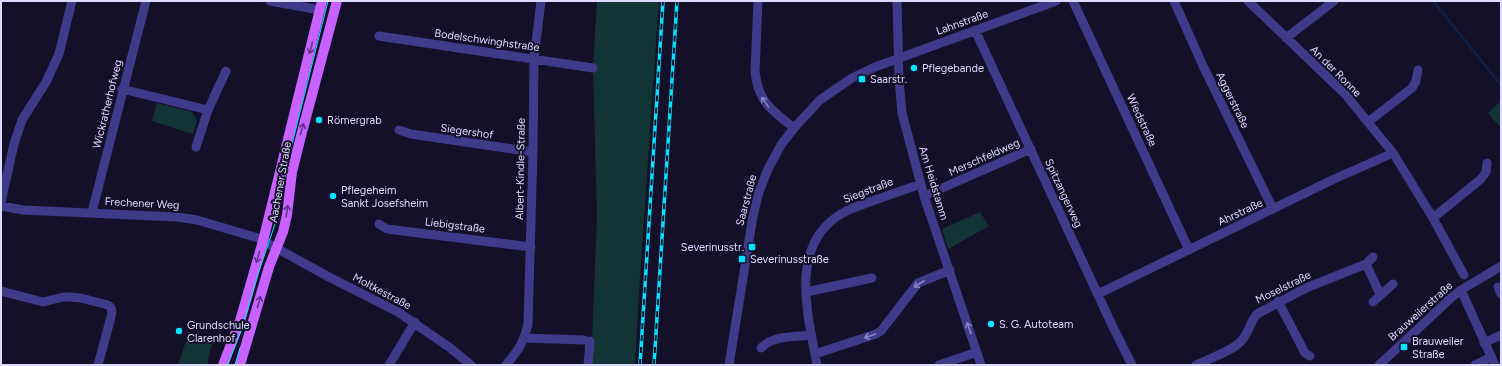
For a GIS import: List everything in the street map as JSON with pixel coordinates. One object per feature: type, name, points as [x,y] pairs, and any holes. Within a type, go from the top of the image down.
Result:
[{"type":"main road","points":[[321,6],[327,10],[337,3]]},
{"type":"main road","name":"Aachener Straße","points":[[240,365],[269,267],[283,232],[287,215],[292,172],[337,3]]},
{"type":"main road","points":[[321,6],[326,15],[329,29]]},
{"type":"main road","name":"Aachener Straße","points":[[224,365],[240,321],[263,241],[321,6]]},
{"type":"street","points":[[1,202],[14,144],[22,120],[46,82],[59,54],[72,1]]},
{"type":"street","name":"Wickratherhofweg","points":[[92,212],[122,88],[146,1]]},
{"type":"street","points":[[270,1],[321,6]]},
{"type":"street","name":"Albert-Kindle-Straße","points":[[506,365],[520,348],[525,338],[528,324],[531,247],[534,59],[541,1]]},
{"type":"street","points":[[758,1],[755,66],[756,82],[759,92],[769,108],[794,128]]},
{"type":"street","name":"Am Heidstamm","points":[[897,1],[898,58],[902,113],[924,196],[978,352],[981,365]]},
{"type":"street","name":"Lahnstraße","points":[[898,58],[975,30],[1037,4],[1056,1]]},
{"type":"street","name":"Wiedstraße","points":[[1073,1],[1189,250]]},
{"type":"street","name":"Aggerstraße","points":[[1174,1],[1204,68],[1273,209]]},
{"type":"street","name":"An der Ronne","points":[[1248,1],[1345,94],[1393,153],[1433,218],[1464,275]]},
{"type":"street","points":[[1286,38],[1334,1]]},
{"type":"street","name":"Spitzangerweg","points":[[975,30],[1132,365]]},
{"type":"street","name":"Bodelschwinghstraße","points":[[379,36],[593,68]]},
{"type":"street","name":"Saarstraße","points":[[729,365],[749,240],[759,192],[768,169],[781,145],[794,128],[820,100],[852,78],[898,58]]},
{"type":"street","points":[[1368,122],[1412,88],[1416,81],[1418,70]]},
{"type":"street","points":[[196,147],[208,110],[226,71]]},
{"type":"street","points":[[122,88],[208,110]]},
{"type":"street","name":"Siegershof","points":[[399,130],[410,134],[533,152]]},
{"type":"street","name":"Merschfeldweg","points":[[924,196],[1031,149]]},
{"type":"street","name":"Ahrstraße","points":[[1098,294],[1332,180],[1393,153]]},
{"type":"street","points":[[1433,218],[1481,179],[1486,172],[1487,163]]},
{"type":"street","name":"Siegstraße","points":[[817,365],[811,335],[806,292],[809,252],[814,242],[829,222],[852,208],[921,184]]},
{"type":"street","name":"Frechener Weg","points":[[1,206],[23,210],[92,212],[176,217],[197,220],[263,241],[277,248]]},
{"type":"street","name":"Liebigstraße","points":[[378,224],[387,229],[531,247]]},
{"type":"street","name":"Moltkestraße","points":[[277,248],[415,322],[471,365]]},
{"type":"street","name":"Moselstraße","points":[[1196,365],[1239,344],[1245,337],[1252,320],[1257,314],[1306,288],[1366,264],[1374,257]]},
{"type":"street","points":[[1366,264],[1380,294]]},
{"type":"street","name":"Brauweilerstraße","points":[[1379,365],[1461,290],[1501,266]]},
{"type":"street","points":[[815,354],[876,334],[881,330],[918,283],[950,270]]},
{"type":"street","points":[[806,292],[872,278]]},
{"type":"street","points":[[1373,302],[1380,294],[1393,284]]},
{"type":"street","points":[[1461,290],[1493,361],[1475,365]]},
{"type":"street","points":[[1,291],[43,302],[69,297],[81,298],[111,307],[111,317],[98,365]]},
{"type":"street","points":[[1278,302],[1305,353],[1310,356]]},
{"type":"street","points":[[389,365],[415,322]]},
{"type":"street","points":[[761,348],[768,342],[774,340],[811,335]]},
{"type":"street","points":[[1484,343],[1501,335]]},
{"type":"street","points":[[525,338],[587,340],[588,365]]},
{"type":"street","points":[[940,365],[978,352]]},
{"type":"green space","points":[[597,1],[659,1],[635,365],[591,365],[597,216],[593,68]]},
{"type":"green space","points":[[1501,101],[1501,128],[1488,113]]},
{"type":"green space","points":[[157,103],[192,112],[197,121],[193,134],[152,121]]},
{"type":"green space","points":[[980,212],[989,226],[948,249],[942,229]]},
{"type":"green space","points":[[189,332],[213,339],[207,365],[178,365]]},
{"type":"waterway","points":[[1433,1],[1501,85]]},
{"type":"tram line","points":[[227,365],[242,329],[257,277],[275,224],[291,148],[328,1]]},
{"type":"tram line","points":[[235,365],[240,348]]},
{"type":"railway","points":[[640,365],[663,1]]},
{"type":"railway","points":[[654,365],[677,1]]},
{"type":"place","name":"Pflegebande","points":[[914,68]]},
{"type":"place","name":"Saarstr.","points":[[862,79]]},
{"type":"place","name":"Römergrab","points":[[319,120]]},
{"type":"place","name":"Pflegeheim Sankt Josefsheim","points":[[333,196]]},
{"type":"place","name":"Severinusstr.","points":[[752,247]]},
{"type":"place","name":"Severinusstraße","points":[[742,259]]},
{"type":"place","name":"S. G. Autoteam","points":[[991,324]]},
{"type":"place","name":"Grundschule Clarenhof","points":[[179,331]]},
{"type":"place","name":"Brauweiler Straße","points":[[1404,347]]}]
